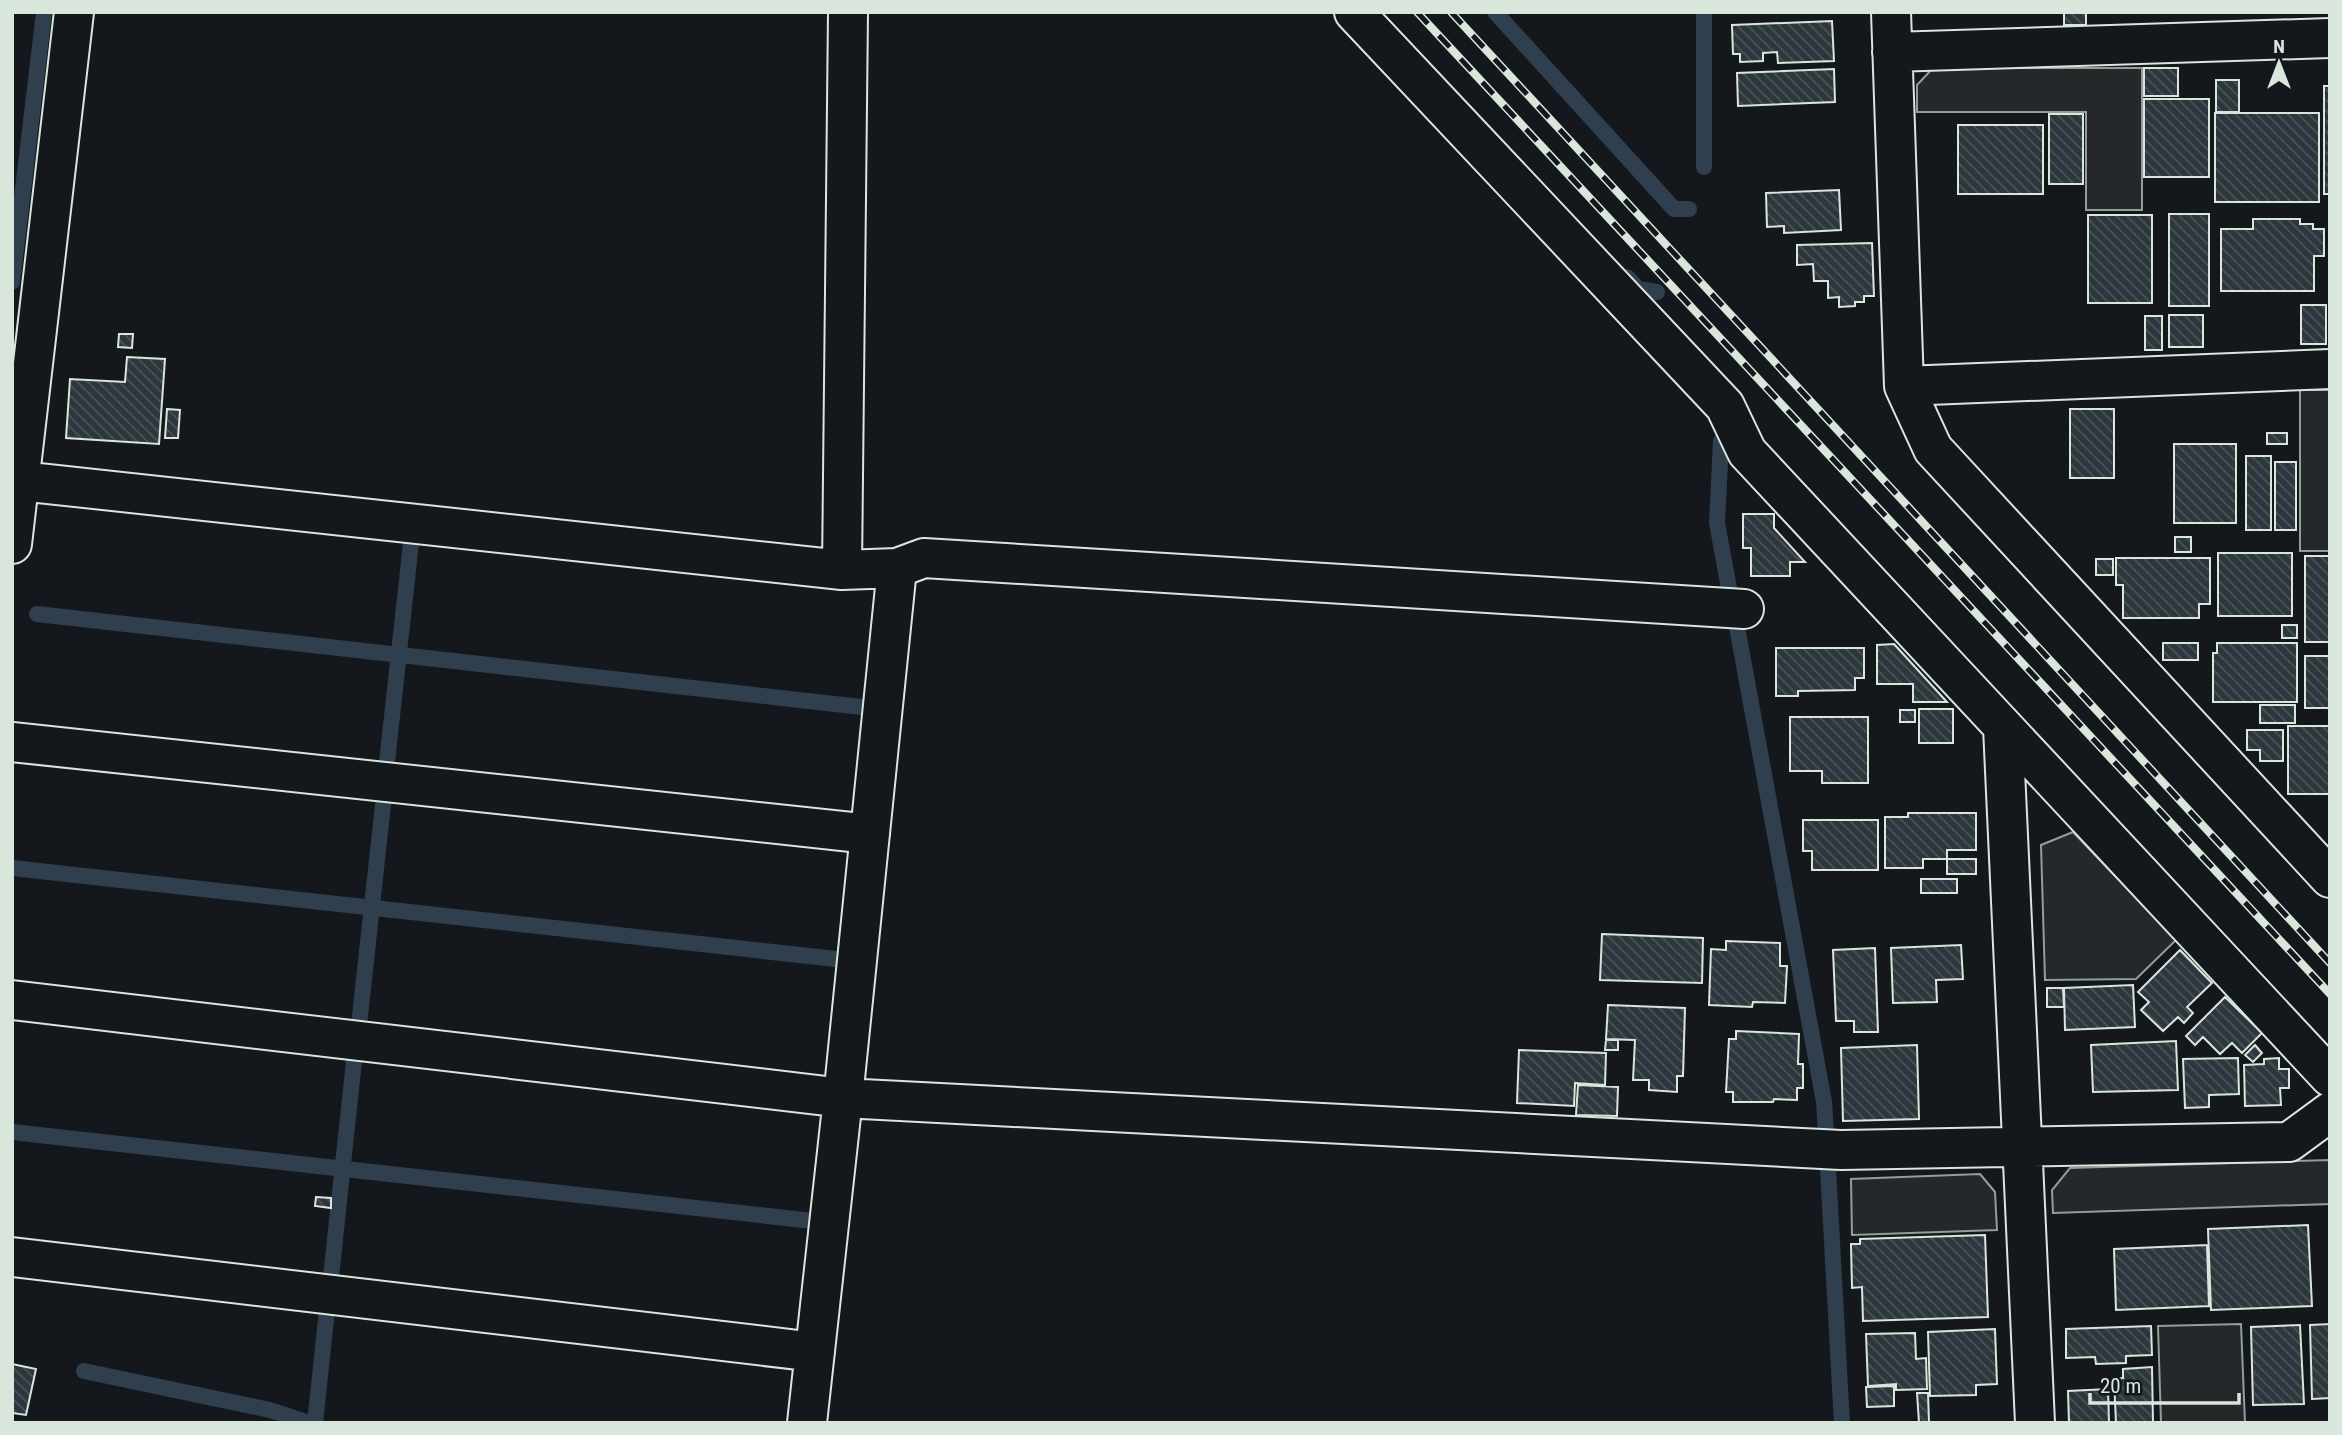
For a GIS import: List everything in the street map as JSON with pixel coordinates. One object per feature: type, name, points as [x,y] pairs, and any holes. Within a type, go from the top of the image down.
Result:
[{"type":"street","points":[[74,12],[15,513],[842,570],[897,568],[924,558],[1744,608]]},
{"type":"street","points":[[842,570],[848,12]]},
{"type":"street","points":[[1354,12],[1725,406],[1747,452],[2330,1077]]},
{"type":"street","points":[[1891,12],[1904,386],[1933,449],[2330,878]]},
{"type":"street","points":[[1892,52],[2330,38]]},
{"type":"street","points":[[1904,386],[2330,369]]},
{"type":"street","points":[[807,1423],[897,568]]},
{"type":"street","points":[[2003,727],[2035,1423]]},
{"type":"street","points":[[12,742],[870,834]]},
{"type":"street","points":[[12,1000],[843,1098],[1841,1150],[2289,1142],[2330,1112]]},
{"type":"street","points":[[12,1257],[815,1352]]},
{"type":"shaded area","points":[[1933,68],[2142,68],[2142,210],[2086,210],[2086,112],[1917,112],[1917,85]]},
{"type":"shaded area","points":[[2300,390],[2330,390],[2330,551],[2300,551]]},
{"type":"shaded area","points":[[2073,832],[2176,940],[2136,979],[2045,980],[2041,845]]},
{"type":"shaded area","points":[[2330,1160],[2330,1204],[2053,1213],[2052,1190],[2070,1168]]},
{"type":"shaded area","points":[[1980,1174],[1995,1192],[1997,1230],[1852,1235],[1851,1179]]},
{"type":"shaded area","points":[[2241,1324],[2245,1423],[2161,1423],[2158,1326]]},
{"type":"building","points":[[2064,12],[2086,12],[2086,25],[2064,25]]},
{"type":"building","points":[[1832,21],[1834,61],[1778,63],[1777,52],[1763,53],[1763,61],[1740,62],[1740,54],[1733,54],[1732,25]]},
{"type":"building","points":[[2144,68],[2178,68],[2178,96],[2144,96]]},
{"type":"building","points":[[1834,69],[1835,102],[1738,106],[1737,73]]},
{"type":"building","points":[[2216,80],[2239,80],[2239,112],[2216,112]]},
{"type":"building","points":[[2324,86],[2330,86],[2330,194],[2324,194]]},
{"type":"building","points":[[2144,99],[2209,99],[2209,177],[2144,177]]},
{"type":"building","points":[[2215,113],[2319,113],[2319,202],[2215,202]]},
{"type":"building","points":[[2049,114],[2083,114],[2083,184],[2049,184]]},
{"type":"building","points":[[1958,125],[2043,125],[2043,194],[1958,194]]},
{"type":"building","points":[[1839,190],[1841,230],[1784,233],[1784,226],[1767,227],[1766,193]]},
{"type":"building","points":[[2169,214],[2209,214],[2209,306],[2169,306]]},
{"type":"building","points":[[2088,215],[2152,215],[2152,303],[2088,303]]},
{"type":"building","points":[[2253,219],[2300,219],[2300,224],[2313,224],[2313,229],[2324,229],[2324,256],[2314,256],[2314,291],[2221,291],[2221,229],[2253,229]]},
{"type":"building","points":[[1872,243],[1874,296],[1864,296],[1864,302],[1855,302],[1855,306],[1839,307],[1839,297],[1828,298],[1828,281],[1814,281],[1813,264],[1797,265],[1797,245]]},
{"type":"building","points":[[2301,305],[2326,305],[2326,344],[2301,344]]},
{"type":"building","points":[[2169,315],[2203,315],[2203,347],[2169,347]]},
{"type":"building","points":[[2145,316],[2162,316],[2162,350],[2145,350]]},
{"type":"building","points":[[119,334],[133,334],[132,348],[118,347]]},
{"type":"building","points":[[127,357],[165,359],[159,444],[66,438],[70,379],[125,382]]},
{"type":"building","points":[[167,409],[180,410],[178,438],[165,438]]},
{"type":"building","points":[[2070,409],[2114,409],[2114,478],[2070,478]]},
{"type":"building","points":[[2267,433],[2287,433],[2287,444],[2267,444]]},
{"type":"building","points":[[2174,444],[2236,444],[2236,523],[2174,523]]},
{"type":"building","points":[[2246,456],[2271,456],[2271,530],[2246,530]]},
{"type":"building","points":[[2275,462],[2296,462],[2296,530],[2275,530]]},
{"type":"building","points":[[1743,514],[1774,514],[1774,528],[1805,562],[1790,562],[1790,576],[1751,576],[1751,548],[1743,548]]},
{"type":"building","points":[[2175,537],[2191,537],[2191,552],[2175,552]]},
{"type":"building","points":[[2218,553],[2292,553],[2292,616],[2218,616]]},
{"type":"building","points":[[2305,556],[2330,556],[2330,642],[2305,642]]},
{"type":"building","points":[[2116,558],[2210,558],[2210,604],[2199,604],[2199,618],[2123,618],[2123,585],[2116,585]]},
{"type":"building","points":[[2096,559],[2113,559],[2113,575],[2096,575]]},
{"type":"building","points":[[2282,625],[2297,625],[2297,638],[2282,638]]},
{"type":"building","points":[[2163,643],[2198,643],[2198,660],[2163,660]]},
{"type":"building","points":[[2217,643],[2297,643],[2297,702],[2213,702],[2213,653],[2217,653]]},
{"type":"building","points":[[1894,644],[1947,702],[1913,702],[1913,684],[1877,684],[1877,645]]},
{"type":"building","points":[[1776,648],[1864,648],[1864,678],[1855,678],[1855,690],[1798,691],[1798,696],[1776,696]]},
{"type":"building","points":[[2305,656],[2330,656],[2330,708],[2305,708]]},
{"type":"building","points":[[2260,705],[2295,705],[2295,723],[2260,723]]},
{"type":"building","points":[[1919,709],[1953,709],[1953,743],[1919,743]]},
{"type":"building","points":[[1900,710],[1915,710],[1915,722],[1900,722]]},
{"type":"building","points":[[1790,717],[1868,717],[1868,783],[1822,783],[1822,771],[1790,771]]},
{"type":"building","points":[[2288,726],[2330,726],[2330,794],[2288,794]]},
{"type":"building","points":[[2247,730],[2283,730],[2283,761],[2260,761],[2260,750],[2247,750]]},
{"type":"building","points":[[1908,813],[1976,813],[1976,850],[1947,850],[1947,859],[1923,859],[1923,868],[1885,868],[1885,817],[1908,817]]},
{"type":"building","points":[[1803,820],[1878,820],[1878,870],[1812,870],[1812,851],[1803,851]]},
{"type":"building","points":[[1947,859],[1976,859],[1976,874],[1947,874]]},
{"type":"building","points":[[1921,879],[1957,879],[1957,893],[1921,893]]},
{"type":"building","points":[[1602,934],[1703,938],[1702,983],[1600,980]]},
{"type":"building","points":[[1726,941],[1780,943],[1780,966],[1787,966],[1785,1003],[1753,1002],[1752,1007],[1709,1005],[1711,949],[1726,950]]},
{"type":"building","points":[[1961,945],[1963,979],[1936,980],[1937,1002],[1893,1003],[1891,948]]},
{"type":"building","points":[[1875,948],[1878,1032],[1854,1032],[1854,1021],[1836,1021],[1833,950]]},
{"type":"building","points":[[2180,950],[2212,983],[2187,1007],[2193,1013],[2184,1023],[2178,1017],[2163,1031],[2141,1010],[2149,1002],[2138,992]]},
{"type":"building","points":[[2133,985],[2135,1027],[2065,1030],[2064,988]]},
{"type":"building","points":[[2047,988],[2063,988],[2064,1007],[2047,1007]]},
{"type":"building","points":[[2225,997],[2262,1033],[2242,1053],[2232,1043],[2220,1054],[2203,1037],[2195,1045],[2186,1036]]},
{"type":"building","points":[[1608,1005],[1685,1008],[1683,1076],[1677,1076],[1677,1092],[1649,1090],[1649,1080],[1633,1080],[1635,1040],[1606,1039]]},
{"type":"building","points":[[1736,1031],[1799,1034],[1798,1064],[1803,1064],[1803,1088],[1797,1088],[1797,1100],[1733,1102],[1733,1092],[1726,1092],[1729,1039],[1736,1039]]},
{"type":"building","points":[[1606,1040],[1618,1040],[1618,1050],[1605,1050]]},
{"type":"building","points":[[2176,1041],[2178,1090],[2093,1092],[2091,1045]]},
{"type":"building","points":[[1917,1045],[1919,1119],[1843,1121],[1841,1048]]},
{"type":"building","points":[[2255,1045],[2262,1053],[2253,1062],[2245,1055]]},
{"type":"building","points":[[1519,1050],[1606,1053],[1605,1085],[1575,1083],[1574,1106],[1517,1103]]},
{"type":"building","points":[[2238,1058],[2239,1094],[2209,1095],[2209,1107],[2185,1108],[2183,1059]]},
{"type":"building","points":[[2279,1058],[2279,1069],[2289,1069],[2289,1088],[2280,1088],[2281,1105],[2245,1106],[2244,1065],[2264,1064],[2264,1059]]},
{"type":"building","points":[[1578,1085],[1618,1087],[1617,1116],[1576,1115]]},
{"type":"building","points":[[316,1197],[331,1198],[331,1208],[315,1206]]},
{"type":"building","points":[[2308,1225],[2312,1306],[2211,1310],[2208,1229]]},
{"type":"building","points":[[1985,1235],[1988,1317],[1863,1321],[1862,1287],[1852,1288],[1851,1244],[1860,1244],[1860,1239]]},
{"type":"building","points":[[2207,1245],[2209,1306],[2116,1310],[2114,1249]]},
{"type":"building","points":[[2330,1324],[2330,1398],[2312,1399],[2310,1325]]},
{"type":"building","points":[[2300,1325],[2304,1404],[2253,1405],[2251,1327]]},
{"type":"building","points":[[2151,1326],[2152,1355],[2126,1356],[2126,1363],[2096,1364],[2095,1357],[2066,1358],[2066,1329]]},
{"type":"building","points":[[1995,1329],[1997,1384],[1976,1385],[1976,1395],[1930,1396],[1928,1332]]},
{"type":"building","points":[[1915,1333],[1916,1359],[1926,1358],[1927,1389],[1896,1390],[1896,1384],[1868,1386],[1866,1334]]},
{"type":"building","points":[[12,1364],[36,1369],[26,1415],[12,1413]]},
{"type":"building","points":[[2152,1367],[2153,1423],[2116,1423],[2114,1379],[2123,1378],[2123,1369]]},
{"type":"building","points":[[1894,1386],[1894,1406],[1867,1407],[1866,1387]]},
{"type":"building","points":[[2108,1389],[2109,1423],[2069,1423],[2068,1391]]},
{"type":"building","points":[[1917,1393],[1928,1393],[1929,1422],[1919,1423]]},
{"type":"waterway","points":[[12,282],[44,12]]},
{"type":"waterway","points":[[1495,12],[1674,209],[1689,209]]},
{"type":"waterway","points":[[1704,12],[1704,167]]},
{"type":"waterway","points":[[1627,277],[1638,289],[1657,292]]},
{"type":"waterway","points":[[1721,441],[1717,523],[1730,594]]},
{"type":"waterway","points":[[387,762],[411,543]]},
{"type":"waterway","points":[[37,614],[870,708]]},
{"type":"waterway","points":[[1737,627],[1824,1102],[1826,1131]]},
{"type":"waterway","points":[[359,1025],[383,805]]},
{"type":"waterway","points":[[12,868],[845,960]]},
{"type":"waterway","points":[[331,1277],[354,1061]]},
{"type":"waterway","points":[[12,1132],[813,1221]]},
{"type":"waterway","points":[[1828,1169],[1842,1423]]},
{"type":"waterway","points":[[315,1423],[327,1310]]},
{"type":"waterway","points":[[84,1371],[270,1410],[309,1423]]},
{"type":"railway","points":[[1417,12],[2330,994]]},
{"type":"railway","points":[[1451,12],[2330,963]]}]
